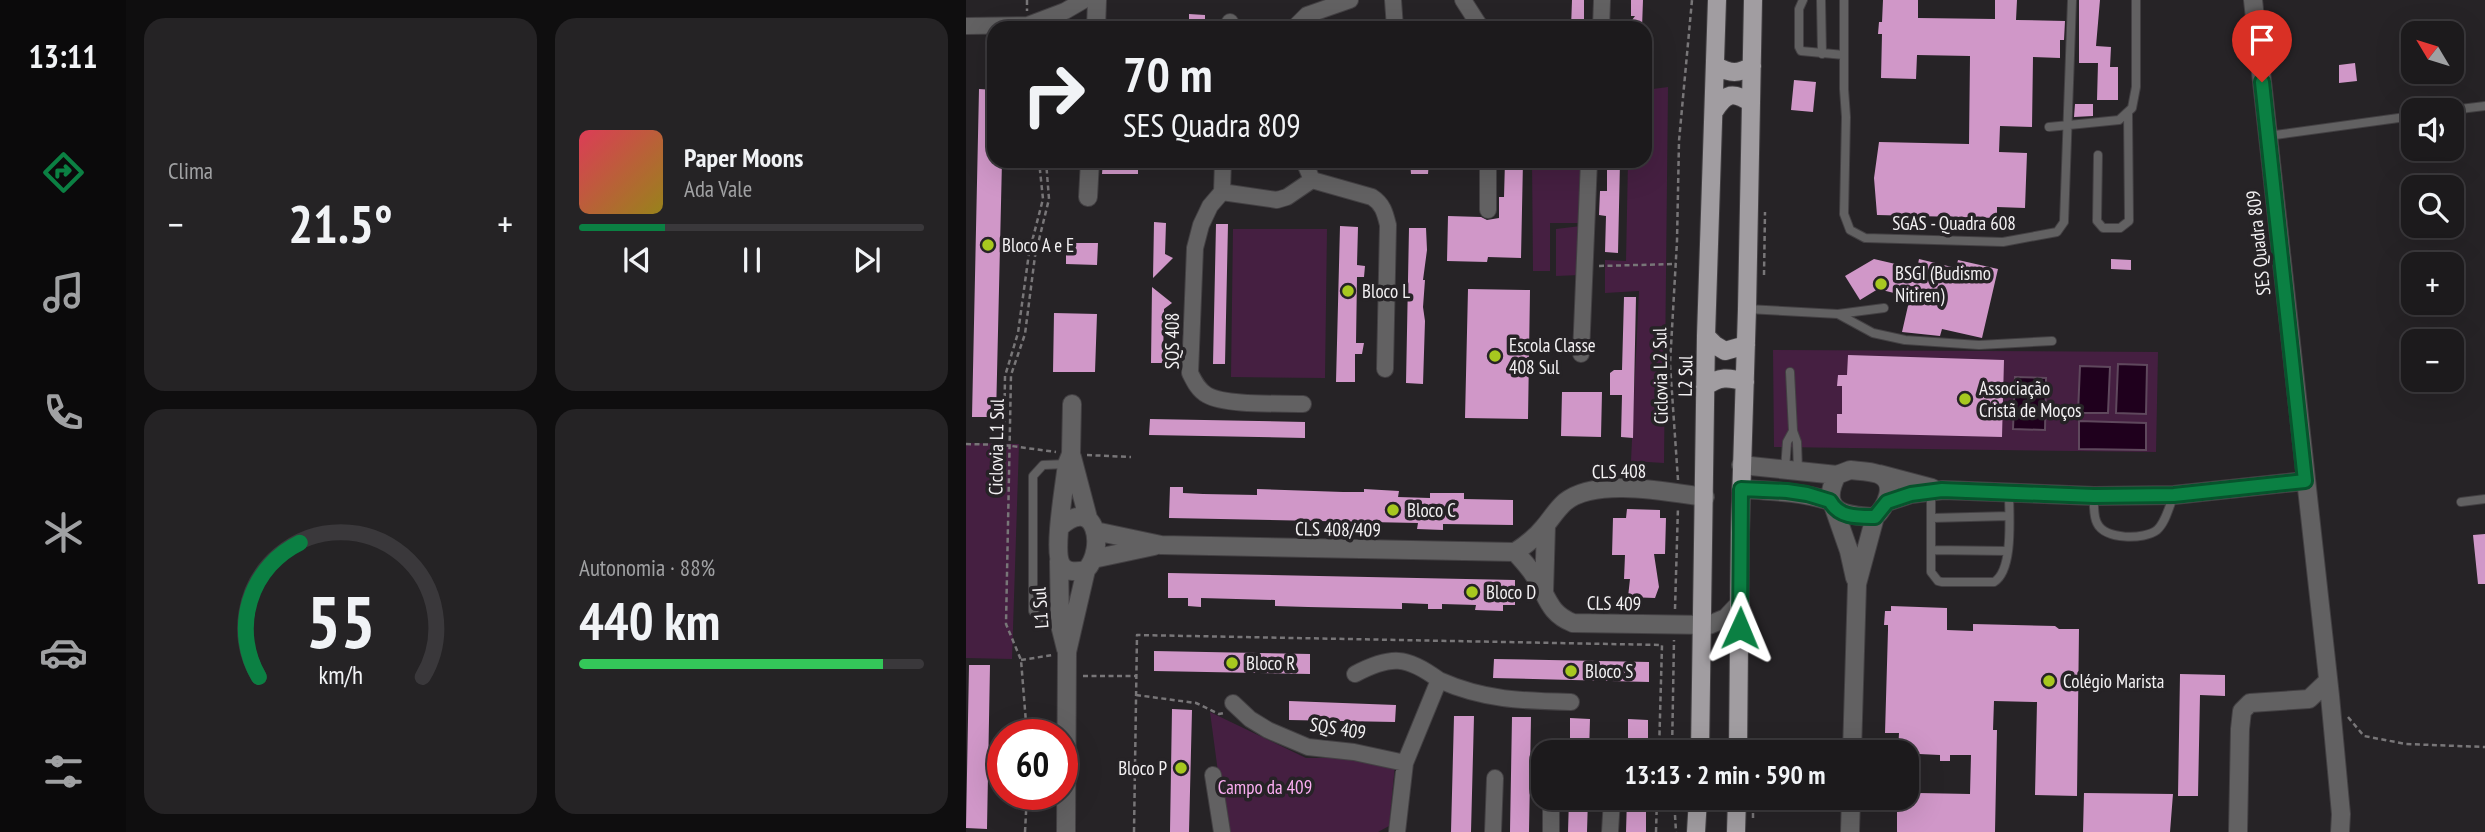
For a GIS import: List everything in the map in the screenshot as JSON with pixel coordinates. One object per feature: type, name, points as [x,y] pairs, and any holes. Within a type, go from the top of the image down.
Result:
[{"type":"main road","name":"L2 Sul","points":[[1700,740],[1706,337],[1717,0]]},
{"type":"main road","points":[[1738,740],[1741,465],[1753,0]]},
{"type":"main road","points":[[1716,66],[1725,71],[1740,73],[1752,66]]},
{"type":"main road","points":[[1715,110],[1722,99],[1731,95],[1742,97],[1751,103]]},
{"type":"main road","points":[[1706,337],[1725,351],[1746,345]]},
{"type":"main road","points":[[1706,387],[1713,380],[1725,377],[1745,382]]},
{"type":"main road","points":[[1696,832],[1697,810]]},
{"type":"main road","points":[[1736,832],[1737,810]]},
{"type":"street","points":[[1039,21],[1084,0]]},
{"type":"street","points":[[1096,21],[1097,0]]},
{"type":"street","points":[[1301,21],[1307,15],[1350,0]]},
{"type":"street","points":[[1393,0],[1394,21]]},
{"type":"street","points":[[1463,0],[1476,21]]},
{"type":"street","points":[[1601,21],[1602,0]]},
{"type":"street","name":"SES Quadra 809","points":[[2253,0],[2328,681],[2340,717],[2340,832]]},
{"type":"street","points":[[966,26],[987,26]]},
{"type":"street","points":[[1088,197],[1090,168]]},
{"type":"street","points":[[1223,168],[1222,192],[1277,200],[1287,197],[1312,180]]},
{"type":"street","points":[[1307,168],[1312,180]]},
{"type":"street","points":[[1488,168],[1488,210]]},
{"type":"street","points":[[1581,354],[1589,168]]},
{"type":"street","points":[[1312,180],[1372,197],[1384,210],[1388,225],[1385,369]]},
{"type":"street","name":"SQS 408","points":[[1222,192],[1210,206],[1200,225],[1195,248],[1191,373],[1204,393],[1218,400],[1303,404]]},
{"type":"street","points":[[1069,459],[1096,545],[1089,564],[1070,570],[1064,568],[1059,561],[1072,404]]},
{"type":"street","points":[[1741,465],[1836,475],[1850,470],[1879,474],[1935,490]]},
{"type":"street","points":[[1879,474],[1888,485],[1887,502]]},
{"type":"street","points":[[1836,475],[1832,504],[1849,551],[1857,584]]},
{"type":"street","points":[[1852,740],[1857,584],[1875,517],[1887,502],[1935,490],[2094,496],[2174,495],[2305,481]]},
{"type":"street","name":"CLS 408","points":[[1515,552],[1545,526],[1566,501],[1595,489],[1704,497]]},
{"type":"street","points":[[1741,489],[1797,492],[1832,504],[1851,516],[1875,517]]},
{"type":"street","points":[[1060,527],[1073,517],[1091,525]]},
{"type":"street","name":"CLS 408/409","points":[[1091,525],[1161,545],[1515,552]]},
{"type":"street","points":[[1544,596],[1545,526]]},
{"type":"street","name":"CLS 408/409","points":[[1089,564],[1161,545]]},
{"type":"street","name":"CLS 409","points":[[1515,552],[1530,569],[1550,608],[1573,623],[1704,625],[1719,622],[1740,603]]},
{"type":"street","name":"L1 Sul","points":[[1059,561],[1060,625],[1067,652]]},
{"type":"street","name":"L1 Sul","points":[[1066,832],[1067,652],[1089,564]]},
{"type":"street","points":[[1355,674],[1390,660],[1406,660],[1439,680],[1485,697],[1514,701],[1570,702]]},
{"type":"street","points":[[1397,832],[1405,763],[1439,680]]},
{"type":"street","points":[[2309,699],[2328,681]]},
{"type":"street","points":[[2238,832],[2242,711],[2250,704],[2309,699],[2340,717]]},
{"type":"street","name":"SQS 409","points":[[1236,707],[1268,730],[1308,747],[1354,752],[1405,763]]},
{"type":"street","points":[[1213,775],[1222,832]]},
{"type":"street","points":[[1493,832],[1495,778]]},
{"type":"street","points":[[1551,810],[1551,832]]},
{"type":"street","points":[[1610,832],[1611,810]]},
{"type":"street","points":[[1850,832],[1851,810]]},
{"type":"lane","points":[[1803,0],[1799,9],[1799,47],[1804,53],[1844,55]]},
{"type":"lane","points":[[1821,0],[1822,54]]},
{"type":"lane","name":"SGAS - Quadra 608","points":[[1844,0],[1844,214],[1850,230],[1865,238],[2003,242],[2057,232],[2064,222],[2072,0]]},
{"type":"lane","points":[[2049,127],[2119,120],[2128,113],[2134,102],[2136,87],[2136,0]]},
{"type":"lane","points":[[2464,109],[2485,106]]},
{"type":"lane","points":[[2098,155],[2097,221],[2103,228],[2120,228],[2129,221],[2128,113]]},
{"type":"lane","points":[[2268,136],[2401,118]]},
{"type":"lane","points":[[1747,309],[1838,314],[1884,307]]},
{"type":"lane","points":[[1838,314],[1873,333],[1905,340],[1979,345],[2052,341]]},
{"type":"lane","points":[[1790,372],[1793,431],[1797,442],[1792,470]]},
{"type":"lane","points":[[1792,470],[1787,442],[1793,431]]},
{"type":"lane","points":[[1060,625],[1045,621],[1033,611],[1033,476],[1043,465],[1069,459]]},
{"type":"lane","points":[[1935,490],[1931,518],[1931,572],[1942,582],[1998,580],[2005,569],[2009,493]]},
{"type":"lane","points":[[2094,496],[2094,514],[2101,529],[2110,535],[2138,536],[2154,532],[2161,527],[2174,495]]},
{"type":"lane","points":[[2461,502],[2485,499]]},
{"type":"lane","points":[[1931,518],[2009,516]]},
{"type":"lane","points":[[1931,551],[2007,551]]},
{"type":"path","name":"Ciclovia L2 Sul","points":[[1672,740],[1679,494],[1670,364],[1679,141],[1692,0]]},
{"type":"path","points":[[966,444],[1004,445],[1005,376],[1018,332],[1029,253],[1043,199],[1040,168]]},
{"type":"path","name":"Ciclovia L1 Sul","points":[[1026,719],[1021,660],[1006,624],[1011,375],[1025,334],[1035,256],[1049,199],[1047,168]]},
{"type":"path","points":[[1586,266],[1676,264]]},
{"type":"path","points":[[1021,660],[1067,652]]},
{"type":"path","points":[[1083,676],[1137,676]]},
{"type":"path","points":[[1136,695],[1196,703],[1219,714],[1236,707]]},
{"type":"path","points":[[2340,717],[2364,736],[2406,744],[2485,747]]},
{"type":"path","points":[[1025,832],[1026,810]]},
{"type":"path","points":[[1656,832],[1657,810]]},
{"type":"path","points":[[1675,810],[1676,832]]},
{"type":"path","points":[[1752,821],[1754,810]]},
{"type":"green space","points":[[1557,19],[1557,21],[1501,21]]},
{"type":"green space","points":[[1668,87],[1664,463],[1631,461],[1639,291],[1605,293],[1605,260],[1626,261],[1628,168],[1652,168],[1652,89]]},
{"type":"green space","points":[[1532,168],[1580,168],[1580,223],[1550,223],[1550,271],[1533,271]]},
{"type":"green space","points":[[1581,226],[1580,275],[1556,276],[1556,229]]},
{"type":"green space","points":[[1233,229],[1327,229],[1325,378],[1231,377]]},
{"type":"green space","name":"Associação Cristã de Moços","points":[[1773,350],[2158,352],[2156,452],[1774,447]]},
{"type":"green space","points":[[966,443],[1019,444],[1012,659],[966,658]]},
{"type":"green space","name":"Campo da 409","points":[[1210,712],[1306,758],[1341,758],[1395,765],[1389,826],[1378,832],[1226,832]]},
{"type":"shaded area","points":[[2118,364],[2147,365],[2146,414],[2116,413]]},
{"type":"shaded area","points":[[2080,366],[2110,367],[2108,413],[2078,413]]},
{"type":"shaded area","points":[[2015,377],[2046,378],[2045,430],[2013,429]]},
{"type":"shaded area","points":[[2079,421],[2146,423],[2146,450],[2079,449]]},
{"type":"building","points":[[1572,0],[1584,0],[1584,21],[1571,21]]},
{"type":"building","points":[[1631,0],[1643,0],[1642,21],[1631,21],[1635,16],[1631,16]]},
{"type":"building","points":[[1883,0],[1918,0],[1918,18],[1995,19],[1995,0],[2017,0],[2016,20],[2065,21],[2064,40],[2060,40],[2060,58],[2033,57],[2032,127],[2000,126],[1999,152],[2027,153],[2025,208],[1997,207],[1997,218],[1877,215],[1874,178],[1879,142],[1969,144],[1970,56],[1917,55],[1916,79],[1881,78],[1882,34],[1878,34],[1879,22],[1882,22]]},
{"type":"building","points":[[2079,0],[2100,0],[2096,46],[2111,47],[2110,67],[2118,67],[2118,100],[2097,100],[2098,63],[2079,63]]},
{"type":"building","points":[[1189,14],[1205,15],[1205,21],[1189,21]]},
{"type":"building","points":[[2355,63],[2357,81],[2339,83],[2339,65]]},
{"type":"building","points":[[1794,80],[1816,82],[1813,112],[1791,110]]},
{"type":"building","name":"Bloco A e E","points":[[979,89],[987,90],[987,168],[1002,168],[996,417],[972,417]]},
{"type":"building","points":[[2075,104],[2093,104],[2093,116],[2074,117]]},
{"type":"building","points":[[1102,168],[1138,168],[1138,174],[1102,174]]},
{"type":"building","points":[[1411,168],[1428,168],[1428,174],[1411,174]]},
{"type":"building","points":[[1505,168],[1523,168],[1521,258],[1488,257],[1487,262],[1447,261],[1448,216],[1481,217],[1487,220],[1499,218],[1499,197],[1504,197]]},
{"type":"building","points":[[1607,168],[1620,168],[1618,253],[1605,252],[1606,216],[1599,215],[1600,191],[1607,191]]},
{"type":"building","points":[[1154,222],[1166,223],[1165,254],[1173,258],[1153,278]]},
{"type":"building","points":[[1216,224],[1228,224],[1225,364],[1213,364]]},
{"type":"building","name":"Bloco L","points":[[1340,226],[1358,227],[1357,265],[1365,266],[1364,277],[1357,277],[1356,343],[1364,343],[1362,354],[1355,354],[1355,382],[1336,382]]},
{"type":"building","points":[[1409,228],[1426,228],[1423,384],[1406,383]]},
{"type":"building","points":[[1066,243],[1098,243],[1097,265],[1066,264]]},
{"type":"building","points":[[1874,259],[1917,269],[1919,259],[1956,268],[1958,260],[1998,269],[1982,338],[1942,329],[1940,336],[1902,332],[1910,297],[1878,289],[1860,300],[1845,276]]},
{"type":"building","points":[[2111,259],[2131,260],[2131,270],[2111,269]]},
{"type":"building","points":[[1152,287],[1172,303],[1164,309],[1163,363],[1151,363]]},
{"type":"building","name":"Escola Classe 408 Sul","points":[[1468,289],[1530,290],[1528,419],[1465,418]]},
{"type":"building","points":[[1624,297],[1636,297],[1633,438],[1621,437],[1622,395],[1610,395],[1610,373],[1622,370]]},
{"type":"building","points":[[1054,313],[1097,314],[1095,372],[1053,372]]},
{"type":"building","points":[[1848,355],[2004,360],[2002,437],[1837,433],[1837,414],[1842,414],[1842,386],[1837,386],[1838,375],[1847,375]]},
{"type":"building","points":[[1562,392],[1602,392],[1601,437],[1561,436]]},
{"type":"building","points":[[1150,419],[1305,422],[1305,438],[1149,435]]},
{"type":"building","points":[[1170,487],[1183,487],[1183,493],[1203,494],[1257,495],[1257,489],[1364,492],[1364,489],[1399,491],[1398,497],[1430,498],[1430,493],[1464,493],[1464,499],[1513,500],[1513,525],[1443,524],[1443,530],[1417,529],[1418,523],[1169,518]]},
{"type":"building","points":[[1627,509],[1660,510],[1660,518],[1666,518],[1665,554],[1654,554],[1659,587],[1655,598],[1628,597],[1630,579],[1624,579],[1625,555],[1612,555],[1613,518],[1626,518]]},
{"type":"building","points":[[2485,534],[2485,584],[2478,584],[2473,535]]},
{"type":"building","points":[[1168,573],[1515,580],[1515,605],[1503,605],[1503,611],[1475,610],[1476,605],[1442,604],[1442,609],[1428,609],[1428,604],[1402,603],[1402,609],[1308,607],[1275,606],[1275,600],[1201,598],[1201,607],[1188,606],[1188,598],[1168,598]]},
{"type":"building","points":[[1891,606],[1947,608],[1947,630],[1973,631],[1973,624],[2079,629],[2077,796],[2035,795],[2037,702],[1994,701],[1993,730],[1997,730],[1995,832],[1897,832],[1897,810],[1919,810],[1919,793],[1970,794],[1971,755],[1950,755],[1950,761],[1940,761],[1940,755],[1919,754],[1919,740],[1899,740],[1899,733],[1885,733],[1888,625],[1884,625],[1885,611],[1891,611]]},
{"type":"building","name":"Bloco R","points":[[1154,651],[1310,654],[1310,674],[1154,671]]},
{"type":"building","name":"Bloco S","points":[[1494,659],[1649,662],[1649,682],[1493,678]]},
{"type":"building","points":[[969,665],[990,665],[987,829],[966,828]]},
{"type":"building","points":[[2180,674],[2225,675],[2225,696],[2200,695],[2198,796],[2178,796]]},
{"type":"building","points":[[1289,701],[1396,705],[1395,722],[1289,720]]},
{"type":"building","name":"Bloco P","points":[[1172,709],[1192,710],[1189,832],[1170,832]]},
{"type":"building","points":[[1454,716],[1474,716],[1471,832],[1451,832]]},
{"type":"building","points":[[1512,717],[1531,717],[1529,832],[1510,832]]},
{"type":"building","points":[[1570,718],[1590,719],[1589,740],[1570,740]]},
{"type":"building","points":[[1628,719],[1648,720],[1648,740],[1628,740]]},
{"type":"building","points":[[2084,793],[2173,794],[2170,832],[2083,832]]},
{"type":"building","points":[[1569,810],[1588,810],[1587,832],[1568,832]]},
{"type":"building","points":[[1627,810],[1646,810],[1646,832],[1626,832]]},
{"type":"place","name":"Bloco A e E","points":[[988,245]]},
{"type":"place","name":"BSGI (Budismo Nitiren)","points":[[1881,284]]},
{"type":"place","name":"Bloco L","points":[[1348,291]]},
{"type":"place","name":"Escola Classe 408 Sul","points":[[1495,356]]},
{"type":"place","name":"Associação Cristã de Moços","points":[[1965,399]]},
{"type":"place","name":"Bloco C","points":[[1393,510]]},
{"type":"place","name":"Bloco D","points":[[1472,592]]},
{"type":"place","name":"Bloco R","points":[[1232,663]]},
{"type":"place","name":"Bloco S","points":[[1571,671]]},
{"type":"place","name":"Colégio Marista","points":[[2049,681]]},
{"type":"place","name":"Bloco P","points":[[1181,768]]},
{"type":"route","points":[[1740,628],[1741,489],[1807,494],[1830,501],[1834,508],[1842,513],[1875,517],[1885,508],[1887,502],[1911,494],[1942,490],[2094,496],[2174,495],[2305,481],[2262,82]]}]
